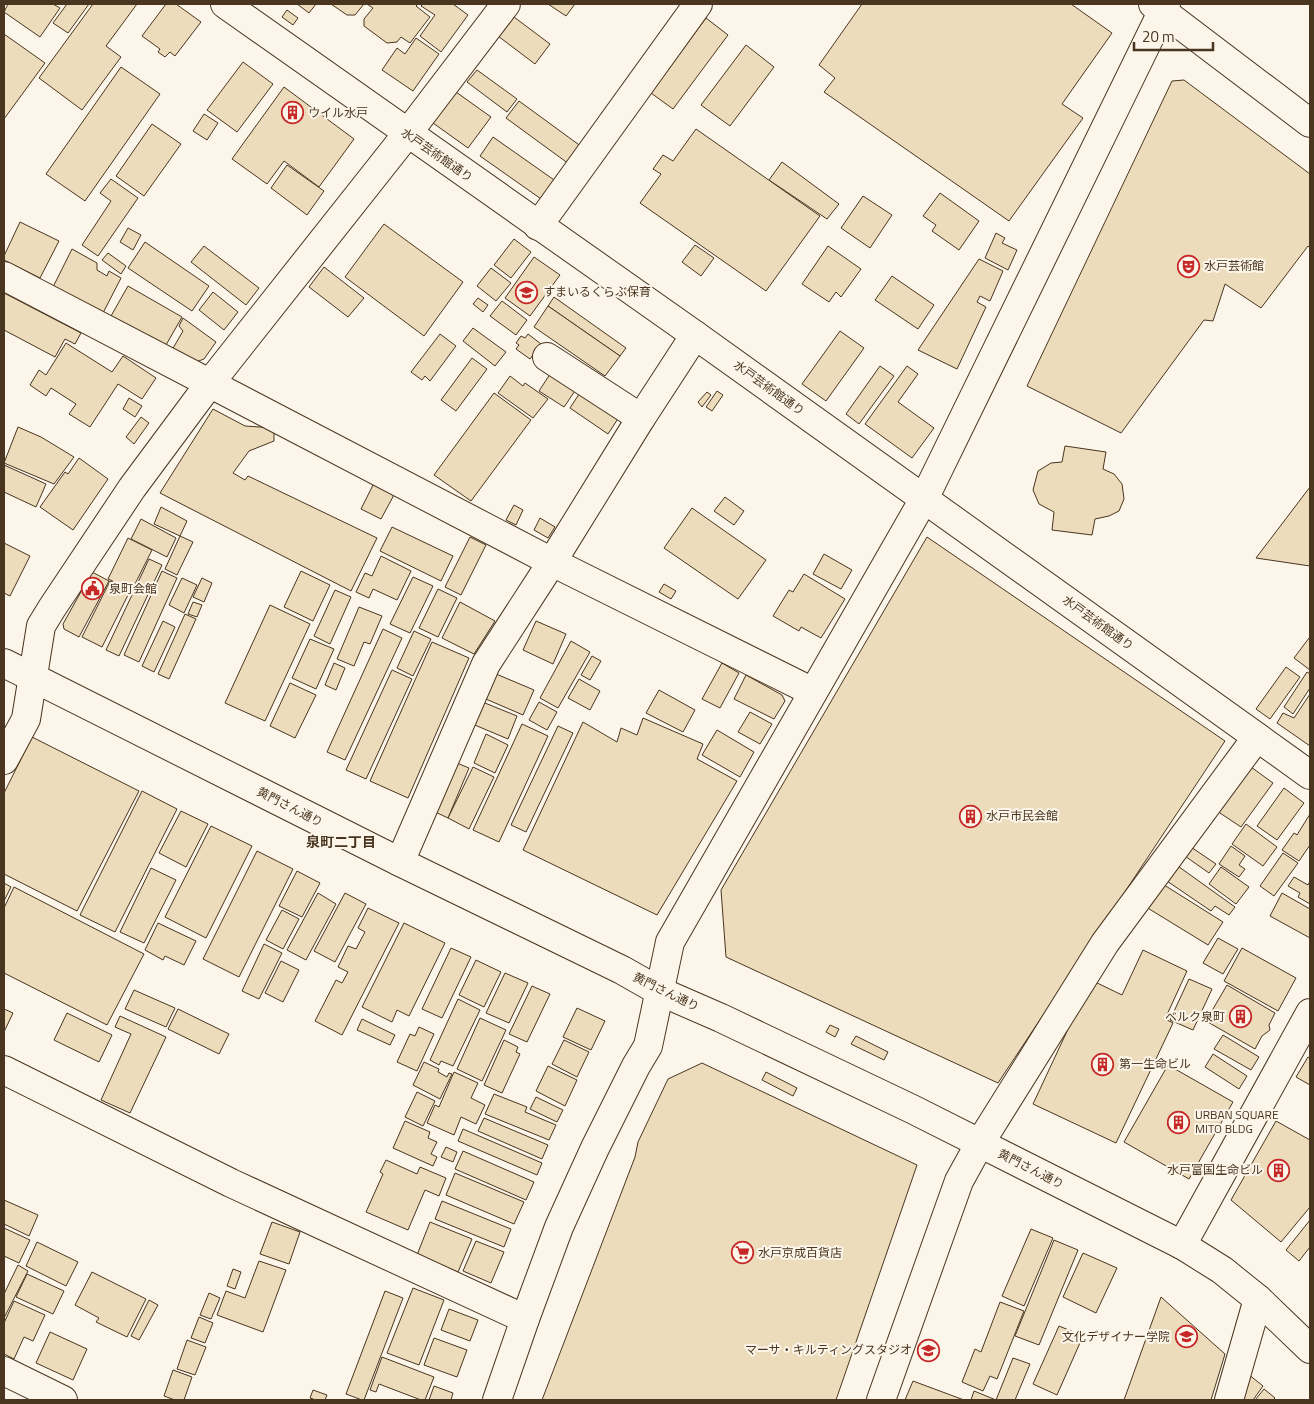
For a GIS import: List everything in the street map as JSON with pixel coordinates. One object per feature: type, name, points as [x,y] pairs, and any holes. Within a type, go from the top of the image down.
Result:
[{"type":"main road","name":"水戸芸術館通り","points":[[225,4],[695,335],[1310,775]]},
{"type":"main road","points":[[4,760],[26,719],[41,626],[52,608],[132,488],[210,383],[407,134],[506,4]]},
{"type":"main road","points":[[538,226],[698,4]]},
{"type":"main road","points":[[497,1400],[560,1227],[595,1148],[648,1046],[670,942],[924,499],[1160,6],[1310,123]]},
{"type":"main road","points":[[4,276],[552,562],[813,692]]},
{"type":"main road","points":[[400,862],[486,664],[695,335]]},
{"type":"main road","points":[[548,357],[641,418]]},
{"type":"main road","name":"黄門さん通り","points":[[4,663],[400,862],[615,967],[659,992],[729,1021],[980,1143],[1182,1245],[1222,1270],[1258,1299],[1310,1349]]},
{"type":"main road","points":[[881,1400],[959,1181],[980,1143],[1105,943],[1257,737]]},
{"type":"main road","points":[[1182,1245],[1310,1012]]},
{"type":"main road","points":[[4,1070],[231,1183],[525,1319]]},
{"type":"main road","points":[[1229,1400],[1258,1299]]},
{"type":"main road","points":[[4,1371],[63,1400]]},
{"type":"building","points":[[8,4],[53,4],[60,8],[40,37],[4,12]]},
{"type":"building","points":[[67,4],[89,4],[68,33],[53,23]]},
{"type":"building","points":[[93,4],[137,4],[106,46],[121,57],[82,110],[39,78]]},
{"type":"building","points":[[166,4],[176,4],[201,22],[175,56],[170,52],[165,57],[158,52],[160,49],[142,36]]},
{"type":"building","points":[[297,4],[316,4],[309,13]]},
{"type":"building","points":[[331,4],[364,4],[355,15],[347,15]]},
{"type":"building","points":[[367,4],[418,4],[416,6],[430,17],[410,43],[401,37],[397,42],[387,43],[364,26],[364,19],[373,8]]},
{"type":"building","points":[[423,4],[453,4],[468,15],[441,52],[420,36],[435,15],[421,6]]},
{"type":"building","points":[[548,4],[575,4],[566,16]]},
{"type":"building","points":[[862,4],[1071,4],[1112,33],[1062,104],[1083,118],[1009,221],[824,92],[835,78],[819,65]]},
{"type":"building","points":[[287,10],[298,18],[293,25],[282,17]]},
{"type":"building","points":[[514,17],[550,44],[535,64],[498,36]]},
{"type":"building","points":[[706,18],[728,35],[673,109],[651,93]]},
{"type":"building","points":[[4,34],[45,63],[4,119]]},
{"type":"building","points":[[416,38],[439,54],[413,91],[382,70],[397,48],[405,54]]},
{"type":"building","points":[[746,45],[774,67],[730,126],[701,105]]},
{"type":"building","points":[[243,62],[273,84],[237,132],[207,110]]},
{"type":"building","points":[[121,67],[160,94],[85,201],[46,174]]},
{"type":"building","points":[[477,70],[517,99],[507,112],[467,82]]},
{"type":"building","name":"水戸芸術館","points":[[1184,80],[1310,174],[1310,248],[1308,246],[1261,308],[1225,284],[1213,321],[1204,320],[1121,433],[1027,386],[1172,81]]},
{"type":"building","name":"ウイル水戸","points":[[284,87],[354,139],[319,187],[284,161],[267,184],[232,159]]},
{"type":"building","points":[[456,92],[491,117],[468,148],[433,123]]},
{"type":"building","points":[[519,101],[582,147],[569,164],[506,118]]},
{"type":"building","points":[[204,114],[218,123],[207,140],[193,131]]},
{"type":"building","points":[[152,124],[181,144],[144,196],[116,176]]},
{"type":"building","points":[[696,129],[820,216],[766,291],[640,203],[661,174],[653,169],[663,155],[673,161]]},
{"type":"building","points":[[493,137],[557,182],[544,201],[480,156]]},
{"type":"building","points":[[782,162],[839,204],[827,219],[769,180]]},
{"type":"building","points":[[287,165],[324,191],[307,215],[271,188]]},
{"type":"building","points":[[111,179],[138,198],[98,256],[82,245],[111,201],[100,193]]},
{"type":"building","points":[[940,193],[979,221],[959,250],[932,231],[936,225],[923,216]]},
{"type":"building","points":[[863,196],[892,215],[870,248],[841,228]]},
{"type":"building","points":[[20,222],[59,241],[40,278],[4,260],[4,256]]},
{"type":"building","points":[[384,224],[463,282],[424,336],[345,277]]},
{"type":"building","points":[[128,228],[141,235],[133,250],[120,242]]},
{"type":"building","points":[[996,233],[1005,238],[1002,243],[1017,250],[1008,270],[985,258]]},
{"type":"building","points":[[514,239],[531,252],[511,278],[494,265]]},
{"type":"building","points":[[145,242],[209,286],[192,311],[128,268]]},
{"type":"building","points":[[695,245],[714,258],[701,276],[682,262]]},
{"type":"building","points":[[204,246],[259,288],[246,305],[191,262]]},
{"type":"building","points":[[828,246],[861,269],[841,297],[836,292],[829,302],[802,284]]},
{"type":"building","points":[[72,249],[97,263],[97,270],[107,276],[109,271],[121,278],[103,313],[53,287]]},
{"type":"building","points":[[108,253],[126,266],[121,274],[102,260]]},
{"type":"building","points":[[534,257],[560,275],[530,316],[505,298]]},
{"type":"building","points":[[979,259],[1003,271],[990,301],[980,296],[977,302],[986,307],[957,369],[918,350]]},
{"type":"building","points":[[324,267],[364,298],[348,317],[309,287]]},
{"type":"building","points":[[491,268],[511,283],[496,301],[477,286]]},
{"type":"building","points":[[892,276],[934,305],[918,329],[875,300]]},
{"type":"building","points":[[128,286],[182,317],[166,345],[111,316]]},
{"type":"building","points":[[213,292],[238,312],[224,330],[199,310]]},
{"type":"building","points":[[4,293],[81,333],[75,344],[65,339],[55,357],[4,330]]},
{"type":"building","points":[[554,297],[626,348],[620,356],[548,306]]},
{"type":"building","points":[[478,298],[488,305],[483,312],[473,304]]},
{"type":"building","points":[[502,301],[527,320],[516,335],[490,316]]},
{"type":"building","points":[[548,306],[620,356],[605,376],[534,327]]},
{"type":"building","points":[[183,318],[216,342],[204,359],[196,362],[172,350],[183,331],[179,326]]},
{"type":"building","points":[[473,328],[506,352],[495,366],[463,341]]},
{"type":"building","points":[[840,331],[864,348],[826,401],[802,384]]},
{"type":"building","points":[[440,334],[456,346],[430,381],[425,376],[422,380],[411,372]]},
{"type":"building","points":[[528,334],[541,344],[530,359],[516,349],[519,345],[516,343],[521,336],[525,338]]},
{"type":"building","points":[[66,343],[112,372],[123,356],[156,378],[142,399],[118,384],[90,427],[69,414],[76,404],[51,388],[46,396],[30,385],[39,370],[46,375]]},
{"type":"building","points":[[472,358],[487,369],[456,411],[441,400]]},
{"type":"building","points":[[880,366],[894,376],[859,424],[846,414]]},
{"type":"building","points":[[907,366],[918,374],[898,402],[934,428],[912,458],[865,424]]},
{"type":"building","points":[[554,368],[579,385],[564,407],[539,391]]},
{"type":"building","points":[[510,376],[523,386],[525,383],[548,399],[533,418],[498,393]]},
{"type":"building","points":[[583,388],[621,414],[608,434],[570,408]]},
{"type":"building","points":[[717,391],[723,395],[712,411],[706,407]]},
{"type":"building","points":[[707,392],[711,395],[702,407],[698,402]]},
{"type":"building","points":[[494,393],[531,420],[471,501],[434,475]]},
{"type":"building","points":[[129,398],[142,406],[135,417],[123,409]]},
{"type":"building","points":[[213,409],[245,426],[274,428],[274,441],[249,451],[233,473],[245,480],[248,476],[377,538],[351,591],[160,493]]},
{"type":"building","points":[[141,417],[149,423],[134,444],[126,437]]},
{"type":"building","points":[[18,427],[41,437],[74,457],[54,484],[4,463]]},
{"type":"building","points":[[1065,446],[1106,452],[1103,469],[1114,474],[1122,484],[1124,499],[1119,511],[1109,516],[1095,519],[1092,535],[1052,530],[1054,512],[1039,504],[1033,490],[1038,471],[1051,463],[1062,462]]},
{"type":"building","points":[[79,458],[108,479],[73,530],[40,507],[65,472],[68,474]]},
{"type":"building","points":[[4,465],[46,484],[36,507],[4,492]]},
{"type":"building","points":[[374,483],[395,493],[381,519],[361,509]]},
{"type":"building","points":[[1310,487],[1310,566],[1256,558]]},
{"type":"building","points":[[725,497],[744,511],[734,525],[714,511]]},
{"type":"building","points":[[514,505],[523,510],[516,525],[506,520]]},
{"type":"building","points":[[161,507],[187,521],[180,536],[154,524]]},
{"type":"building","points":[[692,508],[766,560],[738,599],[664,548]]},
{"type":"building","points":[[540,518],[555,527],[548,538],[534,530]]},
{"type":"building","points":[[141,519],[176,538],[167,557],[131,539]]},
{"type":"building","points":[[392,527],[453,556],[441,581],[380,551]]},
{"type":"building","points":[[180,536],[193,542],[177,575],[165,569]]},
{"type":"building","points":[[470,537],[486,545],[461,595],[445,587]]},
{"type":"building","name":"水戸市民会館","points":[[927,537],[1225,741],[998,1083],[726,957],[721,890]]},
{"type":"building","points":[[128,538],[152,550],[132,590],[108,579]]},
{"type":"building","points":[[4,543],[30,556],[10,596],[4,593]]},
{"type":"building","points":[[824,554],[852,570],[841,589],[813,574]]},
{"type":"building","points":[[381,556],[411,571],[397,600],[373,589],[369,598],[356,592],[365,573],[372,576]]},
{"type":"building","points":[[149,559],[162,565],[119,656],[106,650]]},
{"type":"building","points":[[162,571],[177,578],[139,662],[124,655]]},
{"type":"building","points":[[301,571],[330,585],[313,621],[284,607]]},
{"type":"building","points":[[92,572],[109,581],[79,637],[64,629],[63,624]]},
{"type":"building","points":[[804,574],[845,599],[821,638],[801,627],[799,631],[773,616],[789,590],[793,592]]},
{"type":"building","points":[[413,577],[433,586],[410,633],[390,624]]},
{"type":"building","points":[[182,578],[197,585],[184,613],[169,605]]},
{"type":"building","points":[[202,578],[212,583],[204,602],[193,597]]},
{"type":"building","points":[[110,581],[130,591],[102,647],[82,637]]},
{"type":"building","points":[[664,584],[676,591],[671,599],[659,592]]},
{"type":"building","points":[[438,589],[457,598],[438,637],[419,628]]},
{"type":"building","points":[[335,590],[351,597],[330,644],[314,636]]},
{"type":"building","points":[[193,602],[202,605],[197,617],[188,614]]},
{"type":"building","points":[[460,602],[495,621],[474,654],[442,638]]},
{"type":"building","points":[[270,605],[310,624],[265,721],[225,703]]},
{"type":"building","points":[[359,607],[382,616],[370,644],[364,642],[354,666],[337,659]]},
{"type":"building","points":[[185,614],[196,619],[169,679],[158,674]]},
{"type":"building","points":[[163,621],[175,627],[154,672],[142,666]]},
{"type":"building","points":[[536,621],[566,634],[553,664],[523,650]]},
{"type":"building","points":[[383,629],[402,638],[345,760],[327,752]]},
{"type":"building","points":[[414,631],[431,639],[413,676],[397,668]]},
{"type":"building","points":[[310,639],[334,649],[316,689],[292,678]]},
{"type":"building","points":[[1310,639],[1310,670],[1294,658]]},
{"type":"building","points":[[571,641],[590,652],[558,708],[540,698]]},
{"type":"building","points":[[432,642],[469,658],[408,798],[370,781]]},
{"type":"building","points":[[592,656],[601,661],[590,680],[581,675]]},
{"type":"building","points":[[334,663],[345,668],[336,690],[325,685]]},
{"type":"building","points":[[722,663],[739,673],[720,708],[702,699]]},
{"type":"building","points":[[1286,667],[1300,677],[1270,719],[1256,709]]},
{"type":"building","points":[[392,670],[412,679],[366,779],[346,770]]},
{"type":"building","points":[[489,671],[534,690],[523,715],[479,696]]},
{"type":"building","points":[[1307,672],[1310,674],[1310,688],[1293,714],[1284,707]]},
{"type":"building","points":[[746,675],[782,695],[785,701],[774,719],[734,699]]},
{"type":"building","points":[[579,679],[600,691],[590,710],[568,698]]},
{"type":"building","points":[[290,683],[316,695],[295,738],[270,726]]},
{"type":"building","points":[[659,690],[695,710],[683,732],[646,713]]},
{"type":"building","points":[[1310,694],[1310,746],[1277,723],[1283,713],[1294,718]]},
{"type":"building","points":[[480,701],[517,716],[508,739],[470,723]]},
{"type":"building","points":[[539,702],[557,712],[547,730],[529,720]]},
{"type":"building","points":[[750,712],[772,724],[760,744],[738,732]]},
{"type":"building","points":[[643,718],[703,744],[697,759],[737,781],[657,915],[523,850],[583,722],[617,742],[621,728],[637,735]]},
{"type":"building","points":[[522,724],[548,736],[499,842],[473,830]]},
{"type":"building","points":[[558,726],[573,733],[526,832],[511,825]]},
{"type":"building","points":[[717,730],[754,752],[740,777],[702,755]]},
{"type":"building","points":[[486,734],[508,745],[495,773],[474,763]]},
{"type":"building","points":[[32,737],[139,791],[77,911],[4,874],[4,793]]},
{"type":"building","points":[[452,761],[469,768],[448,818],[431,810]]},
{"type":"building","points":[[473,767],[494,777],[469,829],[448,818]]},
{"type":"building","points":[[1251,767],[1273,783],[1241,827],[1214,809]]},
{"type":"building","points":[[1284,788],[1304,803],[1277,840],[1257,826]]},
{"type":"building","points":[[142,791],[177,809],[115,932],[80,915]]},
{"type":"building","points":[[181,811],[208,824],[186,867],[159,853]]},
{"type":"building","points":[[1310,814],[1310,845],[1299,861],[1282,850],[1294,833],[1297,835]]},
{"type":"building","points":[[1246,824],[1277,847],[1263,866],[1232,844]]},
{"type":"building","points":[[211,826],[252,846],[206,938],[165,917]]},
{"type":"building","points":[[1188,845],[1216,864],[1209,873],[1182,854]]},
{"type":"building","points":[[1231,846],[1245,856],[1239,865],[1245,869],[1239,877],[1219,864]]},
{"type":"building","points":[[257,851],[293,869],[239,977],[203,959]]},
{"type":"building","points":[[1283,853],[1298,863],[1274,896],[1260,886]]},
{"type":"building","points":[[1175,864],[1235,907],[1229,915],[1215,906],[1211,911],[1164,879]]},
{"type":"building","points":[[1221,867],[1249,887],[1236,904],[1209,884]]},
{"type":"building","points":[[151,868],[176,880],[144,943],[120,932]]},
{"type":"building","points":[[297,871],[320,883],[302,917],[279,906]]},
{"type":"building","points":[[1294,877],[1308,885],[1310,881],[1310,904],[1298,897],[1300,893],[1288,886]]},
{"type":"building","points":[[4,883],[11,887],[4,901]]},
{"type":"building","points":[[1161,883],[1223,922],[1208,945],[1146,907]]},
{"type":"building","points":[[14,887],[144,954],[107,1025],[4,973],[4,908]]},
{"type":"building","points":[[318,893],[336,904],[306,960],[287,950]]},
{"type":"building","points":[[345,893],[366,904],[335,962],[314,951]]},
{"type":"building","points":[[1282,893],[1310,909],[1310,938],[1270,916]]},
{"type":"building","points":[[368,908],[399,923],[342,1035],[315,1021],[336,980],[342,983],[348,972],[338,967],[348,946],[356,949],[365,932],[358,928]]},
{"type":"building","points":[[282,910],[299,919],[283,949],[266,940]]},
{"type":"building","points":[[158,923],[196,941],[184,965],[165,956],[163,960],[145,950]]},
{"type":"building","points":[[404,923],[445,943],[409,1016],[397,1010],[392,1022],[362,1007]]},
{"type":"building","points":[[1218,938],[1238,949],[1223,974],[1203,963]]},
{"type":"building","points":[[264,944],[282,953],[259,999],[242,991]]},
{"type":"building","points":[[451,948],[471,957],[442,1018],[422,1009]]},
{"type":"building","points":[[1242,948],[1296,978],[1278,1011],[1224,981]]},
{"type":"building","name":"第一生命ビル","points":[[1143,950],[1187,971],[1165,1019],[1173,1023],[1116,1143],[1033,1104],[1091,980],[1122,995]]},
{"type":"building","points":[[476,960],[501,972],[484,1007],[459,995]]},
{"type":"building","points":[[281,961],[299,970],[283,1002],[265,993]]},
{"type":"building","points":[[505,973],[528,983],[509,1023],[486,1013]]},
{"type":"building","points":[[1189,979],[1212,989],[1193,1030],[1170,1020]]},
{"type":"building","name":"ベルク泉町","points":[[1227,985],[1275,1013],[1269,1025],[1270,1030],[1262,1036],[1255,1049],[1206,1021]]},
{"type":"building","points":[[532,986],[550,994],[527,1042],[509,1034]]},
{"type":"building","points":[[134,990],[175,1008],[166,1027],[125,1009]]},
{"type":"building","points":[[458,999],[480,1010],[453,1066],[441,1061],[439,1065],[430,1060]]},
{"type":"building","points":[[577,1008],[605,1021],[591,1050],[563,1037]]},
{"type":"building","points":[[4,1009],[13,1013],[4,1032]]},
{"type":"building","points":[[178,1009],[229,1034],[219,1054],[168,1029]]},
{"type":"building","points":[[67,1013],[112,1035],[99,1062],[54,1040]]},
{"type":"building","points":[[120,1016],[166,1037],[130,1113],[101,1100],[131,1034],[115,1027]]},
{"type":"building","points":[[480,1018],[506,1030],[482,1081],[457,1069]]},
{"type":"building","points":[[362,1019],[395,1035],[390,1045],[357,1030]]},
{"type":"building","points":[[830,1025],[839,1029],[835,1037],[826,1032]]},
{"type":"building","points":[[419,1027],[434,1034],[417,1071],[397,1062],[410,1034],[415,1036]]},
{"type":"building","points":[[1223,1035],[1259,1057],[1251,1070],[1214,1049]]},
{"type":"building","points":[[856,1036],[888,1052],[884,1060],[851,1044]]},
{"type":"building","points":[[504,1040],[518,1047],[516,1052],[520,1054],[502,1093],[484,1085]]},
{"type":"building","points":[[564,1040],[589,1052],[577,1077],[552,1064]]},
{"type":"building","points":[[1213,1054],[1247,1076],[1239,1089],[1205,1067]]},
{"type":"building","points":[[1308,1057],[1310,1058],[1310,1085],[1296,1077]]},
{"type":"building","points":[[424,1062],[439,1069],[438,1072],[447,1077],[449,1073],[452,1074],[440,1099],[413,1085]]},
{"type":"building","name":"水戸京成百貨店","points":[[702,1063],[917,1165],[836,1400],[542,1400],[635,1157],[638,1142],[668,1079]]},
{"type":"building","name":"URBAN SQUARE MITO BLDG","points":[[1168,1065],[1233,1102],[1189,1179],[1124,1142]]},
{"type":"building","points":[[548,1066],[577,1080],[565,1106],[536,1091]]},
{"type":"building","points":[[454,1072],[478,1083],[471,1098],[485,1105],[476,1124],[461,1117],[454,1135],[427,1123],[435,1105],[439,1107]]},
{"type":"building","points":[[766,1072],[797,1088],[793,1096],[762,1080]]},
{"type":"building","points":[[417,1092],[435,1101],[423,1126],[405,1117]]},
{"type":"building","points":[[494,1094],[527,1107],[525,1112],[556,1125],[549,1140],[485,1114]]},
{"type":"building","points":[[536,1097],[563,1110],[557,1122],[530,1109]]},
{"type":"building","points":[[484,1118],[548,1145],[542,1159],[478,1131]]},
{"type":"building","points":[[405,1121],[430,1132],[428,1138],[437,1142],[431,1154],[437,1157],[433,1166],[393,1148]]},
{"type":"building","name":"水戸富国生命ビル","points":[[1276,1121],[1310,1140],[1310,1207],[1281,1242],[1231,1200]]},
{"type":"building","points":[[463,1129],[542,1163],[537,1175],[458,1141]]},
{"type":"building","points":[[446,1147],[457,1152],[453,1162],[441,1157]]},
{"type":"building","points":[[463,1151],[534,1182],[526,1200],[455,1169]]},
{"type":"building","points":[[386,1160],[417,1174],[420,1167],[446,1178],[439,1196],[425,1190],[408,1230],[366,1212],[383,1174],[380,1172]]},
{"type":"building","points":[[455,1173],[524,1202],[514,1224],[446,1195]]},
{"type":"building","points":[[4,1200],[38,1215],[29,1236],[4,1224]]},
{"type":"building","points":[[442,1201],[511,1229],[504,1247],[435,1219]]},
{"type":"building","points":[[1310,1220],[1310,1247],[1299,1261],[1286,1250]]},
{"type":"building","points":[[272,1222],[300,1232],[289,1264],[260,1254]]},
{"type":"building","points":[[430,1222],[472,1239],[458,1272],[417,1255]]},
{"type":"building","points":[[4,1228],[30,1240],[19,1263],[4,1256]]},
{"type":"building","points":[[1031,1229],[1053,1238],[1024,1306],[1002,1296]]},
{"type":"building","points":[[1054,1240],[1078,1250],[1039,1345],[1015,1336]]},
{"type":"building","points":[[476,1241],[504,1252],[491,1283],[463,1271]]},
{"type":"building","points":[[37,1242],[78,1262],[66,1286],[26,1266]]},
{"type":"building","points":[[1083,1253],[1117,1268],[1096,1313],[1063,1297]]},
{"type":"building","points":[[259,1261],[286,1270],[263,1332],[217,1315],[226,1291],[245,1298]]},
{"type":"building","points":[[18,1265],[28,1271],[4,1318],[4,1294]]},
{"type":"building","points":[[233,1269],[241,1272],[235,1289],[227,1286]]},
{"type":"building","points":[[92,1272],[146,1299],[127,1337],[96,1322],[99,1318],[75,1305]]},
{"type":"building","points":[[27,1274],[64,1291],[53,1314],[16,1297]]},
{"type":"building","points":[[413,1288],[444,1300],[419,1365],[387,1353]]},
{"type":"building","points":[[385,1291],[403,1298],[364,1400],[362,1400],[346,1394]]},
{"type":"building","points":[[209,1293],[220,1298],[211,1319],[200,1315]]},
{"type":"building","points":[[1161,1297],[1225,1354],[1211,1400],[1124,1400]]},
{"type":"building","points":[[149,1300],[158,1305],[139,1340],[131,1336]]},
{"type":"building","points":[[14,1301],[45,1315],[33,1341],[24,1337],[14,1359],[4,1354],[4,1323]]},
{"type":"building","points":[[1000,1302],[1024,1311],[997,1379],[990,1376],[983,1391],[962,1382],[975,1349],[981,1352]]},
{"type":"building","points":[[449,1309],[478,1320],[470,1341],[441,1330]]},
{"type":"building","points":[[199,1317],[213,1323],[205,1343],[191,1338]]},
{"type":"building","points":[[1059,1326],[1083,1336],[1057,1395],[1033,1384]]},
{"type":"building","points":[[50,1332],[87,1349],[73,1380],[36,1363]]},
{"type":"building","points":[[434,1338],[467,1350],[457,1377],[424,1365]]},
{"type":"building","points":[[187,1340],[206,1347],[195,1375],[177,1369]]},
{"type":"building","points":[[382,1357],[434,1377],[425,1400],[379,1384],[376,1392],[370,1390]]},
{"type":"building","points":[[1013,1358],[1030,1364],[1015,1400],[996,1400]]},
{"type":"building","points":[[173,1370],[192,1377],[184,1400],[175,1400],[164,1396]]},
{"type":"building","points":[[1248,1374],[1263,1386],[1253,1400],[1237,1400]]},
{"type":"building","points":[[913,1381],[964,1400],[905,1400]]},
{"type":"building","points":[[434,1386],[453,1393],[451,1400],[429,1400]]},
{"type":"building","points":[[1264,1389],[1275,1398],[1273,1400],[1255,1400]]},
{"type":"building","points":[[313,1390],[327,1395],[325,1400],[310,1398]]},
{"type":"building","points":[[974,1391],[996,1400],[971,1400]]},
{"type":"place","name":"ウイル水戸","points":[[292,113]]},
{"type":"place","name":"水戸芸術館","points":[[1188,266]]},
{"type":"place","name":"すまいるくらぶ保育","points":[[527,292]]},
{"type":"place","name":"泉町会館","points":[[93,589]]},
{"type":"place","name":"水戸市民会館","points":[[970,816]]},
{"type":"place","name":"ベルク泉町","points":[[1241,1017]]},
{"type":"place","name":"第一生命ビル","points":[[1103,1064]]},
{"type":"place","name":"URBAN SQUARE MITO BLDG","points":[[1179,1122]]},
{"type":"place","name":"水戸富国生命ビル","points":[[1279,1170]]},
{"type":"place","name":"水戸京成百貨店","points":[[742,1253]]},
{"type":"place","name":"文化デザイナー学院","points":[[1186,1337]]},
{"type":"place","name":"マーサ・キルティングスタジオ","points":[[928,1350]]},
{"type":"district","name":"泉町二丁目","points":[[341,842]]}]
